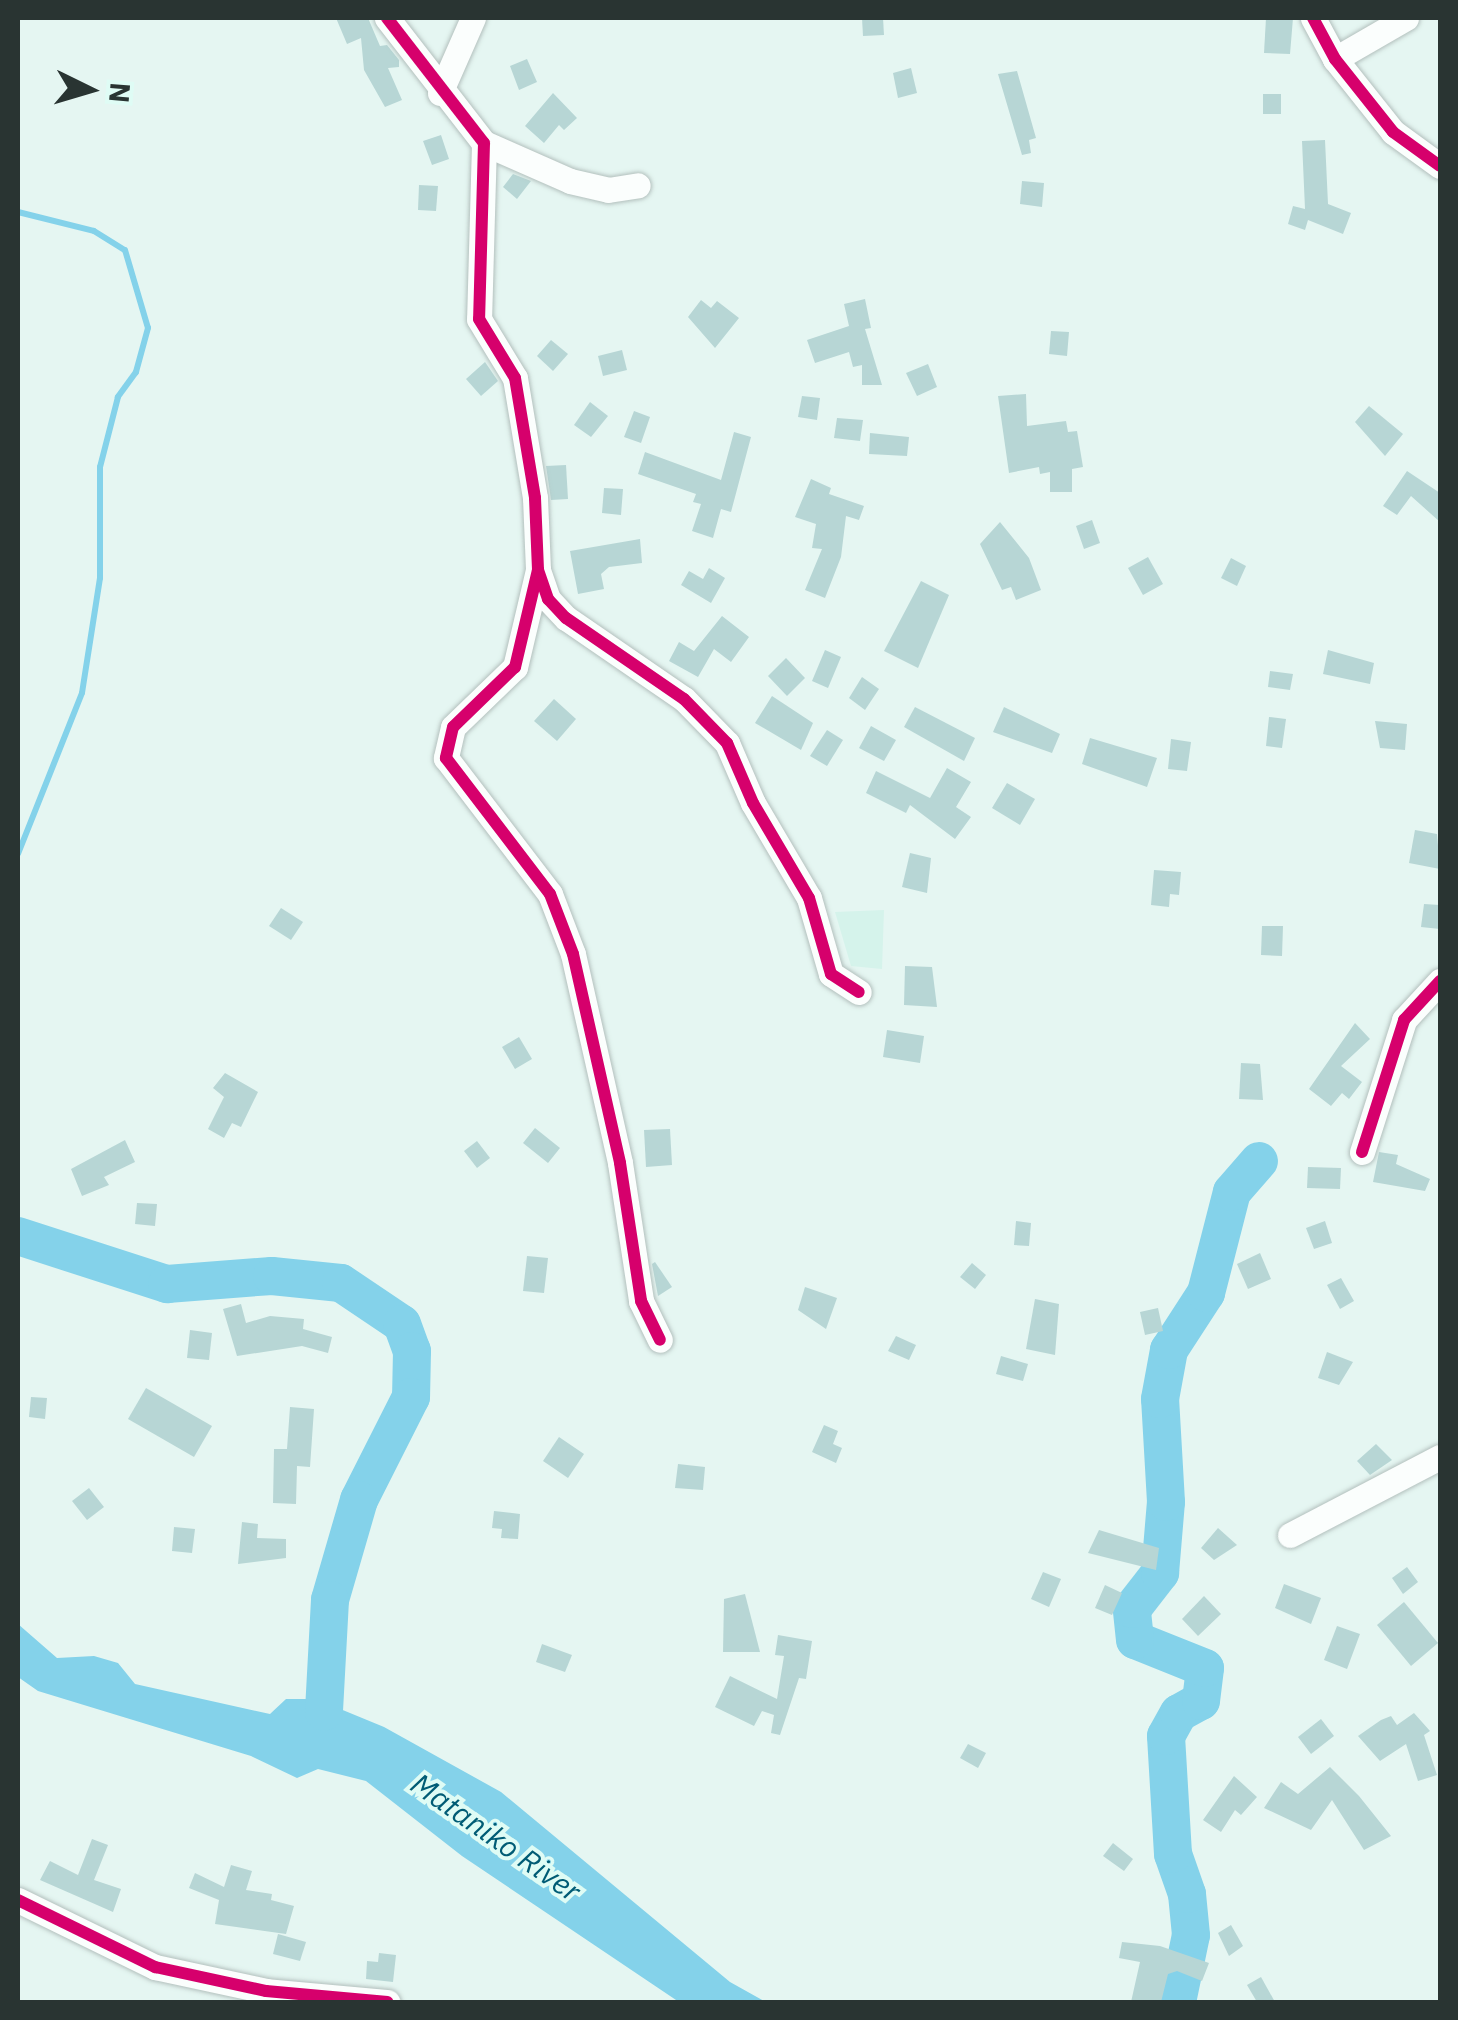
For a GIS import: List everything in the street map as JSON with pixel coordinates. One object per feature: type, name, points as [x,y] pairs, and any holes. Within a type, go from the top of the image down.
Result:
[{"type":"street","points":[[387,18],[440,93],[484,143],[570,181],[608,190],[638,184]]},
{"type":"street","points":[[440,93],[473,18]]},
{"type":"street","points":[[1314,18],[1335,59],[1392,132],[1440,166]]},
{"type":"street","points":[[1335,59],[1406,18]]},
{"type":"street","points":[[484,143],[479,319],[516,378],[535,498],[538,570],[515,667],[453,727],[446,758],[550,894],[573,954],[623,1178],[641,1301],[660,1340]]},
{"type":"street","points":[[538,570],[548,598],[566,618],[684,699],[727,743],[753,803],[809,898],[831,974],[860,992]]},
{"type":"street","points":[[1362,1152],[1404,1020],[1440,981]]},
{"type":"street","points":[[1290,1535],[1440,1458]]},
{"type":"street","points":[[18,1900],[155,1966],[266,1991],[388,2002]]},
{"type":"shaded area","points":[[884,910],[882,969],[851,966],[835,912]]},
{"type":"water","name":"Mataniko River","points":[[18,1624],[57,1658],[94,1656],[118,1663],[135,1684],[270,1714],[286,1699],[316,1699],[384,1727],[501,1792],[730,1982],[766,2002],[679,2002],[462,1856],[366,1781],[318,1769],[297,1778],[251,1756],[38,1691],[18,1677]]},
{"type":"building","points":[[336,18],[368,18],[380,46],[387,45],[399,60],[399,67],[388,68],[402,100],[385,107],[364,70],[361,38],[347,44]]},
{"type":"building","points":[[862,18],[883,18],[884,35],[863,36]]},
{"type":"building","points":[[1266,18],[1293,18],[1290,54],[1264,53]]},
{"type":"building","points":[[527,59],[537,82],[519,90],[510,66]]},
{"type":"building","points":[[911,68],[917,93],[898,98],[893,73]]},
{"type":"building","points":[[1017,71],[1036,138],[1029,140],[1031,153],[1022,155],[998,74]]},
{"type":"building","points":[[553,93],[577,118],[564,130],[559,125],[544,143],[525,126]]},
{"type":"building","points":[[1263,94],[1281,94],[1281,114],[1263,114]]},
{"type":"building","points":[[441,135],[449,159],[432,165],[423,141]]},
{"type":"building","points":[[1325,140],[1328,204],[1351,213],[1343,234],[1308,220],[1305,230],[1288,224],[1293,206],[1305,209],[1302,141]]},
{"type":"building","points":[[513,174],[531,181],[517,199],[503,187]]},
{"type":"building","points":[[1022,181],[1044,183],[1042,207],[1020,204]]},
{"type":"building","points":[[419,185],[438,186],[436,211],[418,210]]},
{"type":"building","points":[[865,299],[871,328],[865,329],[882,385],[862,385],[862,365],[853,367],[849,352],[815,363],[807,340],[849,326],[844,304]]},
{"type":"building","points":[[701,300],[711,308],[717,301],[739,318],[715,348],[688,317]]},
{"type":"building","points":[[1051,331],[1069,332],[1067,356],[1049,354]]},
{"type":"building","points":[[551,340],[568,354],[553,371],[537,356]]},
{"type":"building","points":[[622,350],[627,370],[603,376],[598,356]]},
{"type":"building","points":[[485,362],[498,381],[481,396],[466,379]]},
{"type":"building","points":[[928,364],[937,387],[917,396],[906,373]]},
{"type":"building","points":[[1026,394],[1027,426],[1066,421],[1068,432],[1077,431],[1083,467],[1072,469],[1072,492],[1050,492],[1050,472],[1040,474],[1039,467],[1009,473],[998,396]]},
{"type":"building","points":[[802,396],[820,398],[817,420],[798,417]]},
{"type":"building","points":[[590,402],[608,416],[591,437],[574,425]]},
{"type":"building","points":[[1369,406],[1403,434],[1385,456],[1355,422]]},
{"type":"building","points":[[634,411],[650,417],[641,443],[624,437]]},
{"type":"building","points":[[837,418],[863,420],[860,441],[834,438]]},
{"type":"building","points":[[734,432],[751,437],[731,512],[721,509],[713,538],[692,531],[701,504],[693,502],[696,494],[638,474],[645,452],[721,480]]},
{"type":"building","points":[[870,433],[909,437],[907,456],[869,454]]},
{"type":"building","points":[[566,465],[568,499],[551,500],[546,466]]},
{"type":"building","points":[[1407,471],[1440,493],[1440,522],[1411,496],[1397,515],[1383,506]]},
{"type":"building","points":[[811,479],[831,488],[829,494],[864,506],[859,520],[846,516],[841,557],[825,598],[805,590],[822,549],[812,548],[816,524],[795,517]]},
{"type":"building","points":[[604,488],[623,489],[621,515],[602,513]]},
{"type":"building","points":[[1092,520],[1100,543],[1084,549],[1076,526]]},
{"type":"building","points":[[1000,522],[1029,558],[1041,590],[1016,600],[1011,587],[1002,590],[980,544]]},
{"type":"building","points":[[640,539],[642,563],[609,567],[601,574],[604,589],[578,594],[570,551]]},
{"type":"building","points":[[1148,557],[1163,584],[1143,595],[1128,568]]},
{"type":"building","points":[[1231,558],[1246,566],[1237,586],[1221,578]]},
{"type":"building","points":[[709,568],[725,578],[711,603],[681,585],[689,571],[703,579]]},
{"type":"building","points":[[921,581],[949,595],[918,668],[884,651]]},
{"type":"building","points":[[722,616],[749,637],[731,662],[714,649],[698,677],[669,661],[679,642],[694,651]]},
{"type":"building","points":[[825,650],[841,657],[828,688],[812,681]]},
{"type":"building","points":[[1328,650],[1374,663],[1370,684],[1323,674]]},
{"type":"building","points":[[786,658],[805,678],[787,696],[768,676]]},
{"type":"building","points":[[1270,671],[1293,674],[1290,690],[1268,687]]},
{"type":"building","points":[[862,677],[879,689],[865,710],[849,698]]},
{"type":"building","points":[[772,696],[813,723],[801,750],[755,723]]},
{"type":"building","points":[[554,699],[576,719],[557,741],[534,721]]},
{"type":"building","points":[[915,707],[975,738],[964,761],[904,727]]},
{"type":"building","points":[[1004,707],[1060,734],[1052,753],[993,732]]},
{"type":"building","points":[[1269,717],[1286,719],[1282,748],[1266,746]]},
{"type":"building","points":[[1375,721],[1407,724],[1405,750],[1380,748]]},
{"type":"building","points":[[871,726],[896,740],[884,761],[859,748]]},
{"type":"building","points":[[827,730],[843,740],[827,766],[810,756]]},
{"type":"building","points":[[1090,738],[1157,758],[1147,787],[1082,764]]},
{"type":"building","points":[[1171,739],[1191,742],[1187,771],[1168,769]]},
{"type":"building","points":[[947,768],[971,782],[956,807],[971,817],[955,839],[910,805],[906,813],[866,793],[876,771],[930,798]]},
{"type":"building","points":[[1007,783],[1035,799],[1020,825],[992,808]]},
{"type":"building","points":[[1415,830],[1437,834],[1440,869],[1409,863]]},
{"type":"building","points":[[910,853],[931,858],[927,893],[902,887]]},
{"type":"building","points":[[1154,870],[1181,872],[1179,895],[1170,894],[1169,907],[1151,905]]},
{"type":"building","points":[[1424,904],[1440,905],[1440,929],[1421,927]]},
{"type":"building","points":[[281,908],[303,922],[291,940],[269,926]]},
{"type":"building","points":[[1262,926],[1283,926],[1282,956],[1261,955]]},
{"type":"building","points":[[905,966],[932,967],[937,1007],[904,1005]]},
{"type":"building","points":[[1355,1023],[1370,1039],[1341,1066],[1362,1082],[1349,1099],[1342,1093],[1331,1106],[1309,1089]]},
{"type":"building","points":[[887,1030],[924,1036],[920,1063],[883,1057]]},
{"type":"building","points":[[519,1037],[532,1059],[515,1069],[502,1047]]},
{"type":"building","points":[[1241,1063],[1260,1064],[1263,1100],[1239,1099]]},
{"type":"building","points":[[225,1073],[258,1092],[241,1127],[232,1123],[224,1138],[208,1129],[224,1097],[213,1088]]},
{"type":"building","points":[[535,1128],[560,1148],[548,1163],[523,1143]]},
{"type":"building","points":[[670,1129],[672,1165],[646,1167],[644,1130]]},
{"type":"building","points":[[125,1140],[135,1162],[104,1177],[109,1185],[82,1196],[71,1169]]},
{"type":"building","points":[[477,1141],[490,1158],[477,1168],[464,1151]]},
{"type":"building","points":[[1379,1152],[1398,1155],[1396,1164],[1430,1179],[1425,1191],[1373,1182]]},
{"type":"building","points":[[1308,1167],[1341,1168],[1340,1189],[1307,1188]]},
{"type":"building","points":[[137,1203],[157,1204],[155,1226],[135,1224]]},
{"type":"building","points":[[1016,1221],[1031,1223],[1029,1246],[1014,1245]]},
{"type":"building","points":[[1325,1221],[1332,1243],[1314,1249],[1306,1228]]},
{"type":"building","points":[[1260,1253],[1271,1279],[1248,1289],[1237,1264]]},
{"type":"building","points":[[527,1256],[548,1258],[544,1293],[523,1291]]},
{"type":"building","points":[[655,1262],[672,1287],[658,1296],[652,1264]]},
{"type":"building","points":[[972,1263],[986,1275],[975,1289],[960,1277]]},
{"type":"building","points":[[1341,1278],[1354,1301],[1340,1309],[1327,1285]]},
{"type":"building","points":[[805,1287],[837,1298],[826,1329],[798,1310]]},
{"type":"building","points":[[1035,1299],[1059,1304],[1055,1355],[1026,1349]]},
{"type":"building","points":[[241,1304],[246,1323],[270,1316],[304,1319],[303,1329],[332,1337],[328,1353],[302,1346],[237,1356],[223,1309]]},
{"type":"building","points":[[1158,1308],[1163,1331],[1145,1335],[1140,1312]]},
{"type":"building","points":[[190,1330],[212,1333],[209,1360],[187,1358]]},
{"type":"building","points":[[896,1336],[916,1345],[909,1360],[888,1351]]},
{"type":"building","points":[[1327,1352],[1353,1362],[1339,1385],[1318,1378]]},
{"type":"building","points":[[1001,1356],[1028,1364],[1023,1381],[996,1374]]},
{"type":"building","points":[[146,1388],[212,1426],[194,1457],[128,1419]]},
{"type":"building","points":[[31,1397],[47,1398],[45,1419],[29,1417]]},
{"type":"building","points":[[290,1407],[314,1409],[310,1467],[297,1466],[296,1504],[273,1503],[274,1449],[287,1449]]},
{"type":"building","points":[[824,1425],[838,1431],[833,1444],[842,1448],[836,1463],[812,1452]]},
{"type":"building","points":[[559,1437],[584,1454],[568,1478],[543,1461]]},
{"type":"building","points":[[1376,1444],[1392,1460],[1370,1475],[1357,1461]]},
{"type":"building","points":[[678,1464],[705,1467],[703,1490],[675,1488]]},
{"type":"building","points":[[89,1488],[104,1507],[87,1520],[72,1501]]},
{"type":"building","points":[[494,1511],[520,1514],[518,1539],[501,1538],[502,1529],[492,1528]]},
{"type":"building","points":[[242,1522],[258,1524],[257,1538],[286,1539],[286,1558],[238,1564]]},
{"type":"building","points":[[174,1527],[195,1529],[192,1553],[172,1551]]},
{"type":"building","points":[[1218,1528],[1237,1545],[1214,1560],[1201,1548]]},
{"type":"building","points":[[1099,1530],[1159,1548],[1156,1570],[1088,1553]]},
{"type":"building","points":[[1407,1567],[1418,1582],[1403,1594],[1392,1578]]},
{"type":"building","points":[[1043,1572],[1061,1579],[1049,1607],[1031,1599]]},
{"type":"building","points":[[1284,1584],[1321,1598],[1311,1624],[1275,1608]]},
{"type":"building","points":[[1105,1585],[1122,1593],[1112,1615],[1095,1608]]},
{"type":"building","points":[[745,1594],[760,1652],[723,1652],[724,1599]]},
{"type":"building","points":[[1204,1596],[1221,1614],[1198,1636],[1182,1619]]},
{"type":"building","points":[[1404,1602],[1438,1643],[1411,1666],[1377,1625]]},
{"type":"building","points":[[1337,1626],[1360,1634],[1347,1669],[1324,1660]]},
{"type":"building","points":[[778,1635],[812,1641],[806,1679],[799,1678],[780,1735],[771,1733],[774,1715],[762,1711],[754,1726],[715,1707],[730,1676],[777,1699],[784,1656],[775,1655]]},
{"type":"building","points":[[542,1644],[572,1655],[565,1672],[536,1662]]},
{"type":"building","points":[[1414,1713],[1430,1731],[1424,1735],[1437,1775],[1418,1781],[1406,1744],[1380,1761],[1358,1736],[1381,1720],[1391,1716],[1397,1725]]},
{"type":"building","points":[[1321,1719],[1334,1736],[1311,1754],[1298,1737]]},
{"type":"building","points":[[968,1744],[986,1753],[978,1768],[960,1758]]},
{"type":"building","points":[[1330,1767],[1391,1836],[1364,1850],[1332,1800],[1311,1830],[1264,1808],[1281,1782],[1298,1794]]},
{"type":"building","points":[[1234,1776],[1257,1797],[1241,1815],[1235,1810],[1221,1832],[1203,1820]]},
{"type":"building","points":[[92,1839],[108,1845],[94,1880],[121,1889],[113,1912],[40,1880],[50,1861],[78,1875]]},
{"type":"building","points":[[1113,1843],[1133,1859],[1124,1871],[1103,1856]]},
{"type":"building","points":[[231,1865],[252,1871],[246,1890],[272,1894],[271,1900],[294,1906],[286,1934],[215,1924],[219,1900],[189,1888],[195,1873],[224,1887]]},
{"type":"building","points":[[1231,1925],[1243,1946],[1229,1956],[1218,1933]]},
{"type":"building","points":[[278,1934],[306,1942],[300,1961],[273,1954]]},
{"type":"building","points":[[1122,1942],[1160,1946],[1209,1963],[1202,1981],[1177,1971],[1168,1974],[1161,2002],[1131,2002],[1140,1962],[1119,1958]]},
{"type":"building","points":[[379,1953],[396,1955],[393,1982],[366,1979],[367,1961],[378,1962]]},
{"type":"building","points":[[1261,1977],[1275,2002],[1257,2002],[1247,1985]]},
{"type":"waterway","points":[[18,212],[94,231],[125,250],[148,328],[136,372],[118,397],[100,467],[100,578],[82,693],[18,854]]},
{"type":"waterway","points":[[1177,2002],[1191,1935],[1187,1894],[1173,1854],[1166,1736],[1179,1713],[1201,1701],[1205,1668],[1135,1640],[1132,1609],[1160,1573],[1166,1502],[1160,1399],[1169,1350],[1206,1293],[1232,1192],[1259,1161]]},
{"type":"waterway","points":[[18,1236],[167,1284],[272,1276],[341,1283],[402,1324],[412,1351],[411,1397],[359,1500],[330,1600],[324,1712]]},
{"type":"cycle path","points":[[387,18],[484,143],[479,319],[515,378],[535,498],[538,570],[515,667],[453,727],[446,758],[550,894],[573,954],[620,1163],[641,1301],[660,1340]]},
{"type":"cycle path","points":[[1313,18],[1335,59],[1393,132],[1440,166]]},
{"type":"cycle path","points":[[538,570],[548,599],[566,618],[684,699],[727,743],[753,803],[809,898],[831,974],[859,992]]},
{"type":"cycle path","points":[[1362,1152],[1404,1020],[1440,981]]},
{"type":"cycle path","points":[[18,1900],[155,1967],[266,1991],[388,2002]]}]
